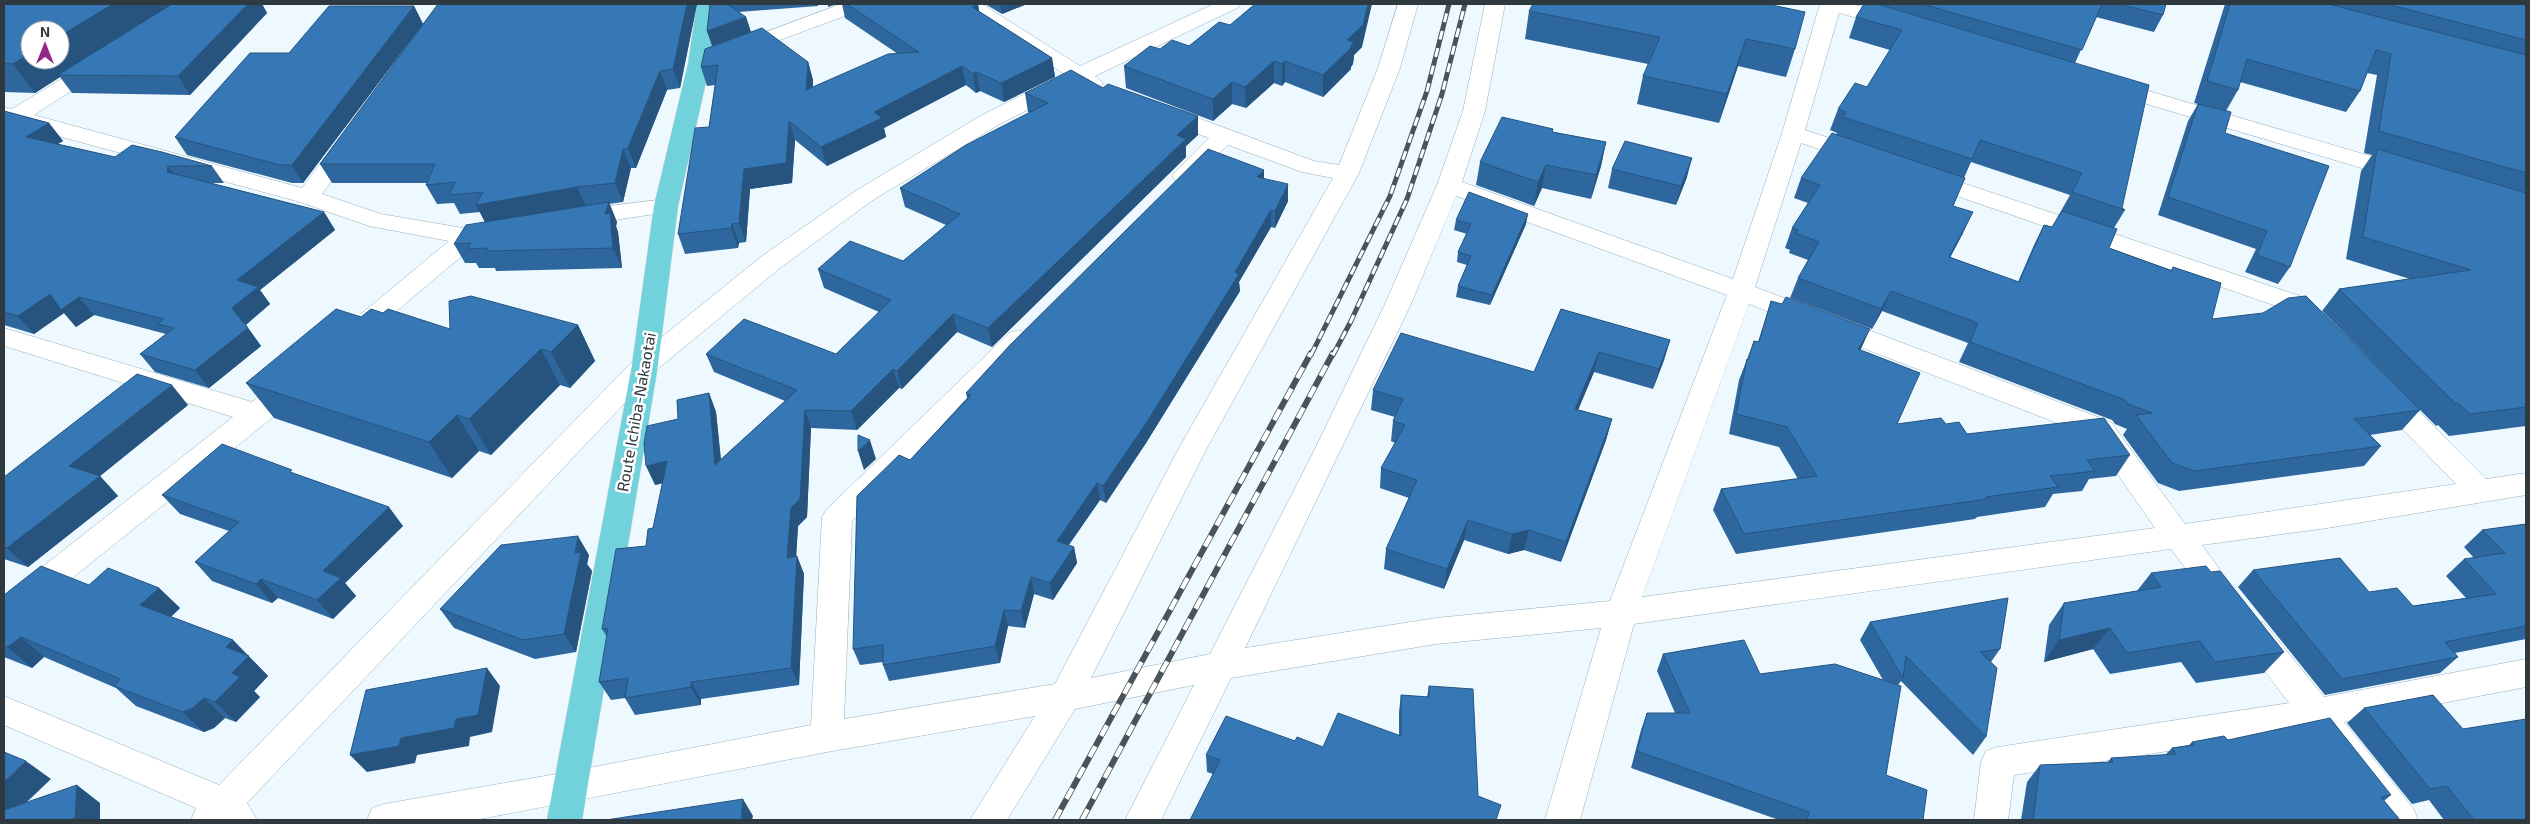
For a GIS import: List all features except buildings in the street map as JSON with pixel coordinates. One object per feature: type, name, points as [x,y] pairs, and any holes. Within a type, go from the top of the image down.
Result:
[{"type":"main road","name":"Route Ichiba-Nakaotai","points":[[564,820],[568,788],[645,365],[666,206],[699,64],[707,4]]},
{"type":"street","points":[[699,64],[858,4]]},
{"type":"street","points":[[969,4],[1080,75],[1114,94]]},
{"type":"street","points":[[4,710],[224,815],[645,365],[771,262],[865,195],[990,120],[1230,4]]},
{"type":"street","points":[[988,820],[1065,696],[1194,448],[1347,173],[1388,68],[1408,4]]},
{"type":"street","points":[[1144,820],[1322,464],[1394,313],[1449,185],[1474,111],[1495,4]]},
{"type":"street","points":[[1563,820],[1621,613],[1741,291],[1793,133],[1831,4],[1917,29]]},
{"type":"street","points":[[8,119],[113,55]]},
{"type":"street","points":[[2088,79],[2422,179]]},
{"type":"street","points":[[1141,104],[1310,167],[1347,173]]},
{"type":"street","points":[[8,119],[308,197],[377,220],[469,238],[518,228]]},
{"type":"street","points":[[308,197],[361,124]]},
{"type":"street","points":[[1793,133],[2297,304],[2331,338]]},
{"type":"street","points":[[1168,192],[1224,136]]},
{"type":"street","points":[[1449,185],[1741,291],[2100,429],[2177,535],[2400,820]]},
{"type":"street","points":[[547,223],[666,206]]},
{"type":"street","points":[[333,351],[469,238]]},
{"type":"street","points":[[827,737],[837,517],[1034,323]]},
{"type":"street","points":[[4,337],[258,414]]},
{"type":"street","points":[[4,615],[311,370]]},
{"type":"street","points":[[2372,380],[2480,491]]},
{"type":"street","points":[[384,820],[568,788],[827,737],[1065,696],[1220,666],[1436,631],[1621,613],[2177,535],[2327,516],[2526,484]]},
{"type":"street","points":[[1991,820],[1998,762],[2316,713],[2526,673]]},
{"type":"railway","points":[[1311,355],[1390,196],[1427,91],[1449,4]]},
{"type":"railway","points":[[1333,355],[1351,321],[1407,199],[1442,94],[1465,4]]},
{"type":"railway","points":[[1055,820],[1311,353]]},
{"type":"railway","points":[[1082,820],[1333,353]]}]
